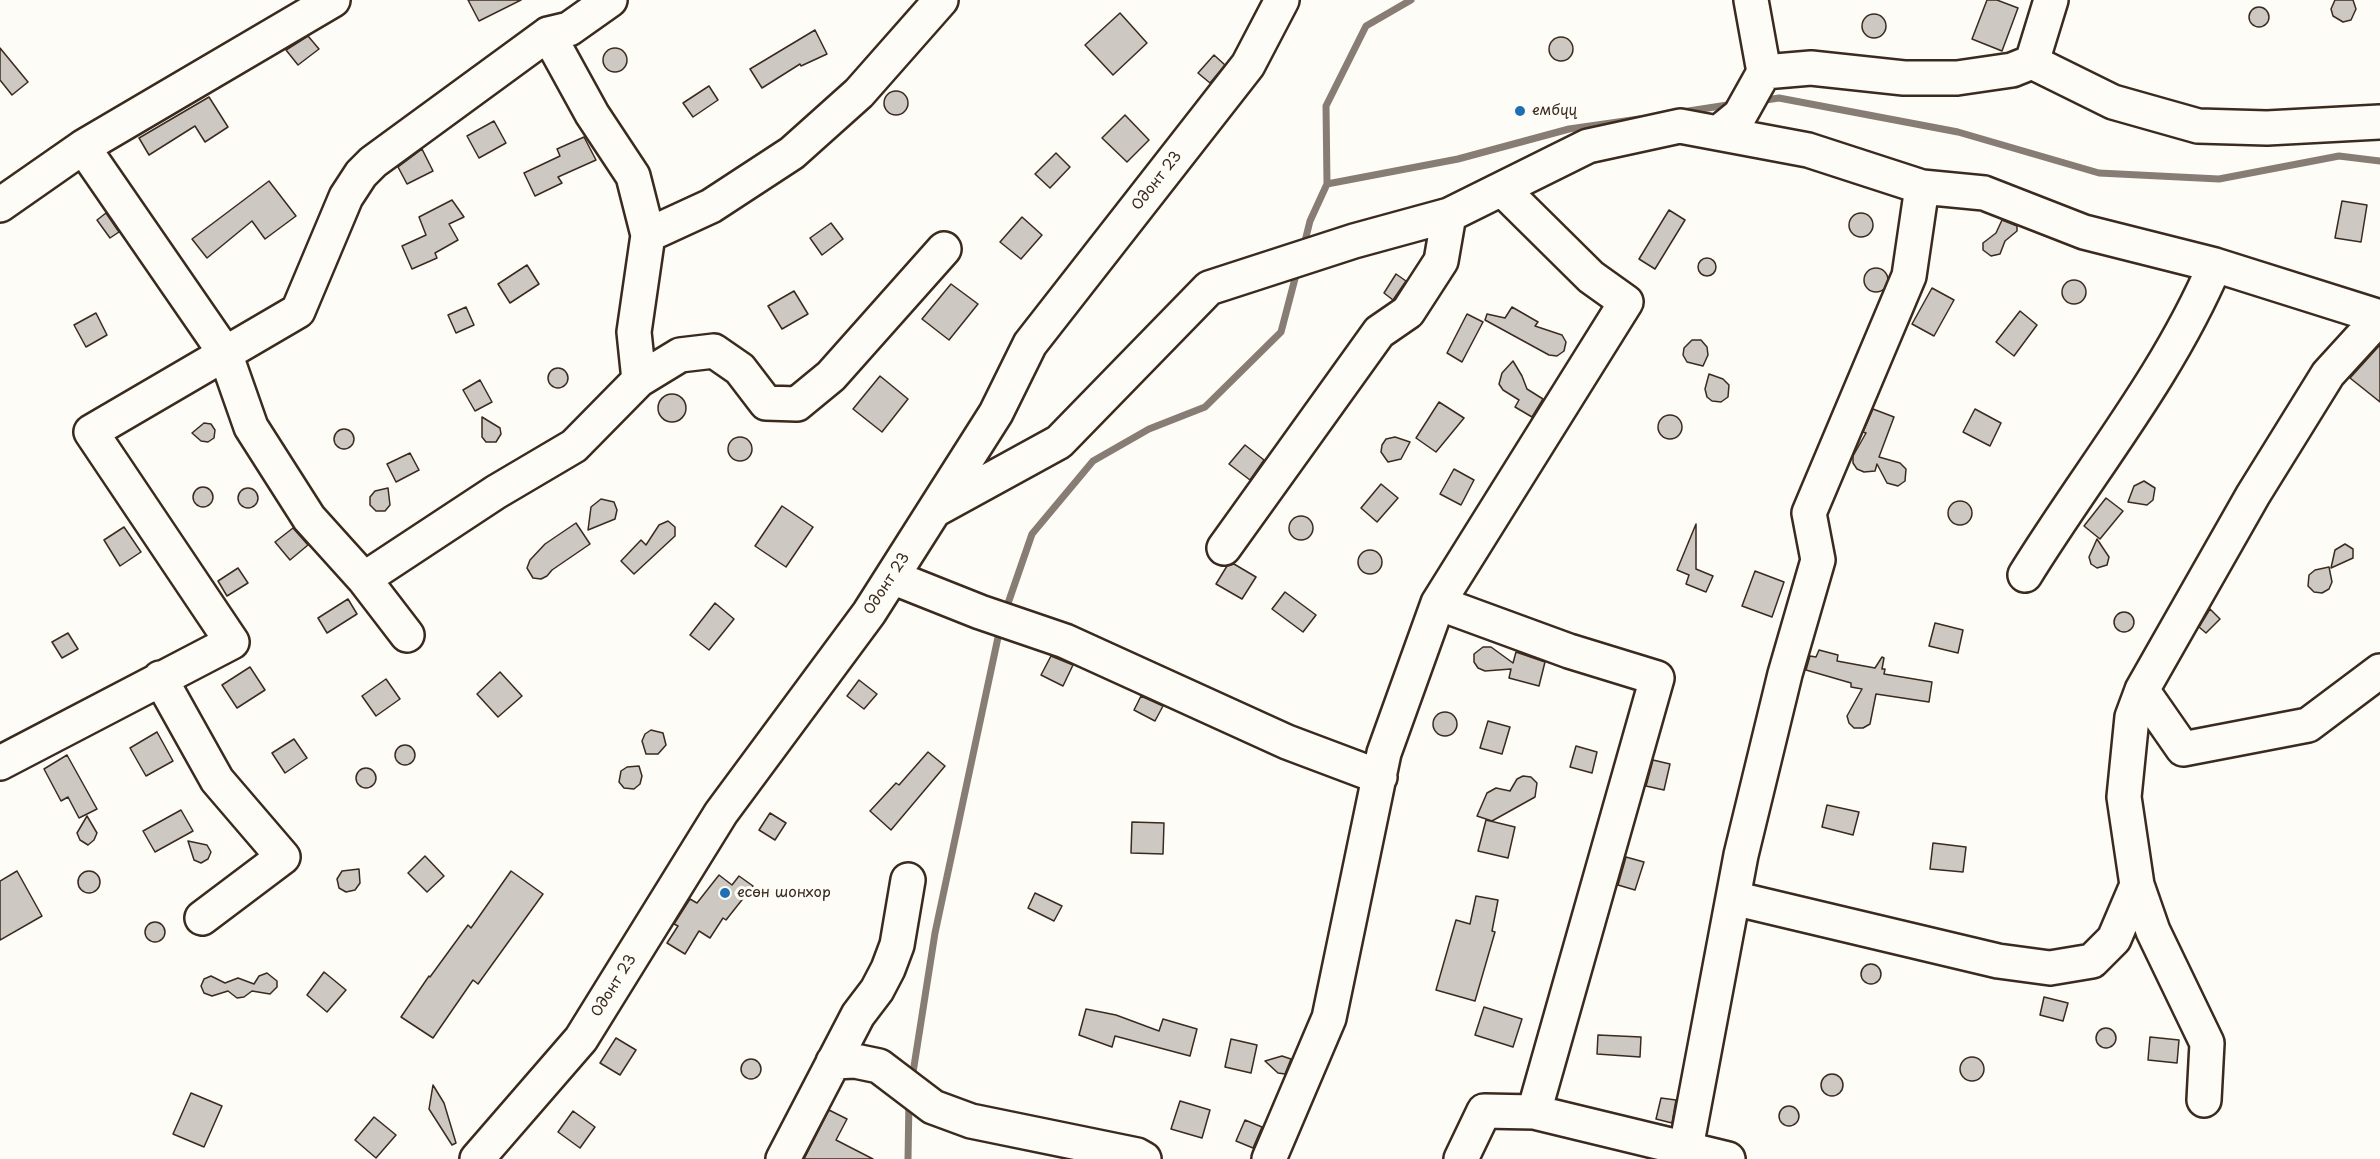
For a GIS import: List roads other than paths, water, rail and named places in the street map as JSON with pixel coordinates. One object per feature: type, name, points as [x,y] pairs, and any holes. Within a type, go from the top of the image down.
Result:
[{"type":"street","points":[[0,205],[83,147],[333,0]]},
{"type":"street","points":[[0,763],[231,642],[91,432],[298,311],[346,197],[361,174],[373,162],[548,34],[569,29],[610,0]]},
{"type":"street","points":[[648,235],[711,206],[792,153],[859,93],[941,0]]},
{"type":"street","name":"Одонт 23","points":[[477,1159],[581,1039],[721,813],[869,614],[996,413],[1030,344],[1248,65],[1282,0]]},
{"type":"street","points":[[1718,134],[1740,115],[1764,72],[1750,0]]},
{"type":"street","points":[[2032,62],[2051,0]]},
{"type":"street","points":[[548,34],[592,114],[633,176],[648,235],[634,332],[639,380]]},
{"type":"street","points":[[1764,72],[1811,68],[1904,78],[1957,78],[2012,70],[2032,62],[2113,102],[2198,126],[2267,128],[2380,122]]},
{"type":"street","points":[[935,510],[1059,442],[1209,288],[1316,253],[1449,214],[1588,146],[1680,126],[1808,150],[1922,188],[1984,193],[2084,232],[2215,265],[2380,317],[2328,375],[2253,495],[2142,690],[2132,717],[2124,797],[2137,885],[2153,932],[2207,1043],[2204,1100]]},
{"type":"street","points":[[83,147],[225,353],[251,427],[309,518],[364,579],[408,635]]},
{"type":"street","points":[[1686,1148],[1733,898],[1785,674],[1818,560],[1809,513],[1909,276],[1922,188]]},
{"type":"street","points":[[1269,1159],[1329,1018],[1384,753],[1438,603],[1626,302],[1591,277],[1502,189]]},
{"type":"street","points":[[1224,548],[1379,332],[1408,312],[1441,261],[1449,214]]},
{"type":"street","points":[[364,579],[496,492],[574,446],[639,380],[680,355],[714,351],[740,369],[766,403],[797,404],[831,376],[944,249]]},
{"type":"street","points":[[2025,575],[2167,360],[2193,316],[2215,265]]},
{"type":"street","points":[[892,577],[1003,620],[1065,641],[1121,669],[1287,742],[1380,777]]},
{"type":"street","points":[[1438,603],[1569,651],[1657,678],[1534,1112]]},
{"type":"street","points":[[2142,690],[2183,748],[2308,725],[2380,671]]},
{"type":"street","points":[[160,678],[217,780],[283,857],[202,918]]},
{"type":"street","points":[[783,1159],[858,1015],[877,990],[888,969],[897,945],[908,880]]},
{"type":"street","points":[[1733,898],[1998,960],[2050,968],[2092,961],[2114,939],[2137,885]]},
{"type":"street","points":[[833,1062],[855,1061],[879,1066],[933,1107],[971,1121],[1137,1155],[1144,1159]]},
{"type":"street","points":[[1461,1159],[1484,1112],[1534,1112],[1728,1159]]},
{"type":"waterway","points":[[1303,249],[1310,221],[1327,184],[1326,106],[1366,26],[1411,0]]},
{"type":"waterway","points":[[1759,101],[1779,98],[1958,132],[2099,173],[2219,179],[2339,156],[2380,161]]},
{"type":"waterway","points":[[1682,112],[1734,104]]},
{"type":"waterway","points":[[1327,184],[1458,159],[1569,129],[1639,119]]},
{"type":"waterway","points":[[1005,612],[1032,534],[1093,461],[1149,429],[1205,407],[1281,332],[1297,271]]},
{"type":"waterway","points":[[912,1079],[935,933],[1000,628]]},
{"type":"waterway","points":[[908,1159],[909,1099]]},
{"type":"place","name":"ембүү","points":[[1520,111]]},
{"type":"place","name":"есөн шонхор","points":[[725,893]]}]
